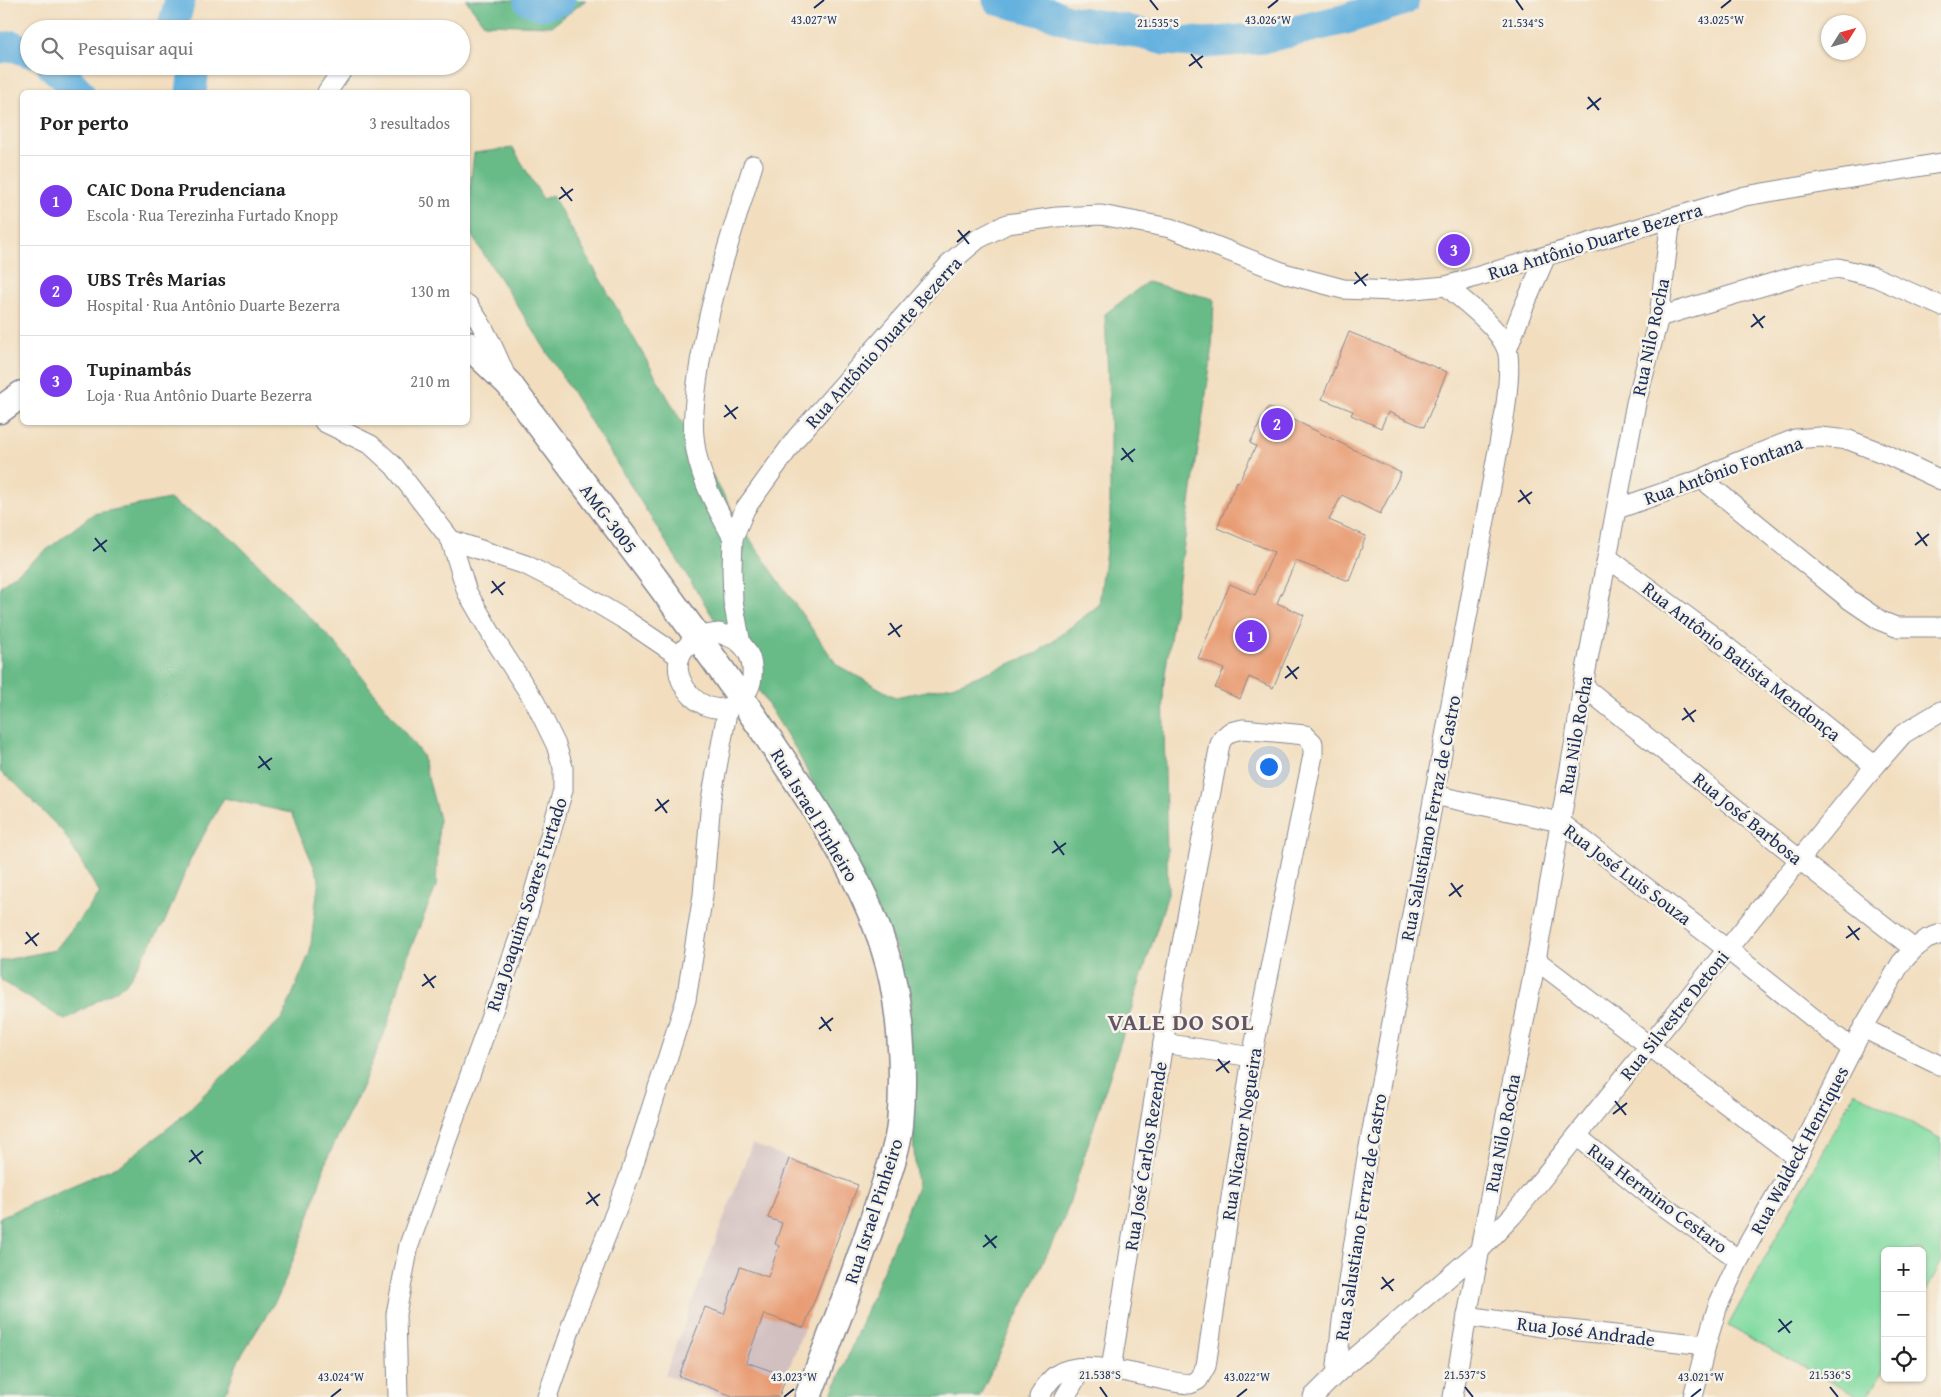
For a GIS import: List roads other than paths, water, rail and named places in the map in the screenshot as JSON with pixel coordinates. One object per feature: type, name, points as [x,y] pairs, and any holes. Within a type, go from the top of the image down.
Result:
[{"type":"main road","name":"AMG-3005","points":[[470,347],[509,384],[697,638],[735,703]]},
{"type":"main road","points":[[0,410],[20,395]]},
{"type":"main road","name":"Rua Israel Pinheiro","points":[[735,703],[817,811],[868,904],[892,978],[903,1077],[899,1128],[889,1172],[869,1234],[808,1397]]},
{"type":"street","points":[[328,90],[339,75]]},
{"type":"street","points":[[733,538],[706,488],[693,435],[701,350],[718,278],[753,165]]},
{"type":"street","name":"Rua Antônio Duarte Bezerra","points":[[735,703],[752,679],[752,666],[749,654],[741,644],[733,601],[733,538],[745,509],[797,437],[952,261],[978,239],[1007,224],[1057,217],[1101,215],[1170,228],[1287,274],[1343,288],[1392,291],[1446,286],[1745,196],[1938,165]]},
{"type":"street","name":"Rua Nilo Rocha","points":[[1453,1397],[1479,1251],[1536,960],[1576,740],[1583,686],[1636,403],[1659,317],[1671,218]]},
{"type":"street","points":[[1507,350],[1546,256]]},
{"type":"street","points":[[1659,317],[1806,273],[1838,268],[1875,278],[1941,306]]},
{"type":"street","points":[[1446,286],[1480,315],[1507,350]]},
{"type":"street","points":[[470,308],[494,348],[509,384]]},
{"type":"street","name":"Rua Salustiano Ferraz de Castro","points":[[1336,1374],[1366,1163],[1506,412],[1508,385],[1507,350]]},
{"type":"street","name":"Rua Joaquim Soares Furtado","points":[[330,425],[371,445],[394,466],[452,540],[467,592],[496,642],[535,702],[556,745],[563,767],[563,790],[528,913],[408,1245],[396,1314],[398,1397]]},
{"type":"street","name":"Rua Antônio Fontana","points":[[1617,509],[1702,479],[1735,462],[1795,439],[1820,437],[1849,440],[1890,456],[1941,480]]},
{"type":"street","points":[[1702,479],[1850,600],[1881,621],[1896,626],[1918,628],[1941,627]]},
{"type":"street","points":[[452,540],[526,565],[575,590],[627,621],[680,657]]},
{"type":"street","name":"Rua Antônio Batista Mendonça","points":[[1608,558],[1717,639],[1875,766]]},
{"type":"street","points":[[735,703],[720,709],[709,707],[692,697],[685,688],[678,670],[680,657],[686,646],[697,638],[707,634],[719,633],[731,637],[741,644]]},
{"type":"street","name":"Rua José Barbosa","points":[[1583,686],[1914,949]]},
{"type":"street","points":[[547,1397],[577,1310],[630,1175],[686,1000],[703,895],[712,800],[735,703]]},
{"type":"street","name":"Rua Silvestre Detoni","points":[[1313,1397],[1336,1374],[1479,1251],[1513,1215],[1875,766],[1903,734],[1941,710]]},
{"type":"street","name":"Rua José Carlos Rezende","points":[[1111,1369],[1163,1043],[1218,752],[1223,738],[1234,730],[1243,729],[1305,735]]},
{"type":"street","name":"Rua Nicanor Nogueira","points":[[1111,1369],[1190,1384],[1198,1380],[1206,1366],[1252,1057],[1313,755],[1313,743],[1305,735]]},
{"type":"street","name":"Rua José Luis Souza","points":[[1434,795],[1560,822],[1726,949],[1852,1049]]},
{"type":"street","name":"Rua Waldeck Henriques","points":[[1699,1395],[1706,1345],[1718,1305],[1739,1260],[1798,1158],[1863,1028],[1897,970],[1914,949],[1927,939],[1941,934]]},
{"type":"street","points":[[1536,960],[1798,1158]]},
{"type":"street","points":[[1863,1028],[1941,1066]]},
{"type":"street","points":[[1163,1043],[1252,1057]]},
{"type":"street","name":"Rua Hermino Cestaro","points":[[1577,1136],[1655,1200],[1739,1260]]},
{"type":"street","name":"Rua José Andrade","points":[[1467,1316],[1542,1327],[1706,1345]]},
{"type":"street","points":[[1065,1397],[1082,1368]]},
{"type":"street","points":[[1039,1397],[1046,1385],[1056,1375],[1066,1370],[1082,1368],[1111,1369]]},
{"type":"waterway","points":[[175,20],[180,0]]},
{"type":"waterway","points":[[529,0],[543,5],[560,0]]},
{"type":"waterway","points":[[998,0],[1067,20],[1123,29],[1165,40],[1206,43],[1264,38],[1346,19],[1404,0]]},
{"type":"waterway","points":[[0,48],[13,46],[20,49]]},
{"type":"waterway","points":[[62,75],[77,90]]},
{"type":"waterway","points":[[191,90],[193,75]]},
{"type":"place","name":"Tupinambás","points":[[1454,250]]},
{"type":"place","name":"UBS Três Marias","points":[[1277,424]]},
{"type":"place","name":"CAIC Dona Prudenciana","points":[[1251,636]]},
{"type":"district","name":"VALE DO SOL","points":[[1181,1021]]}]
